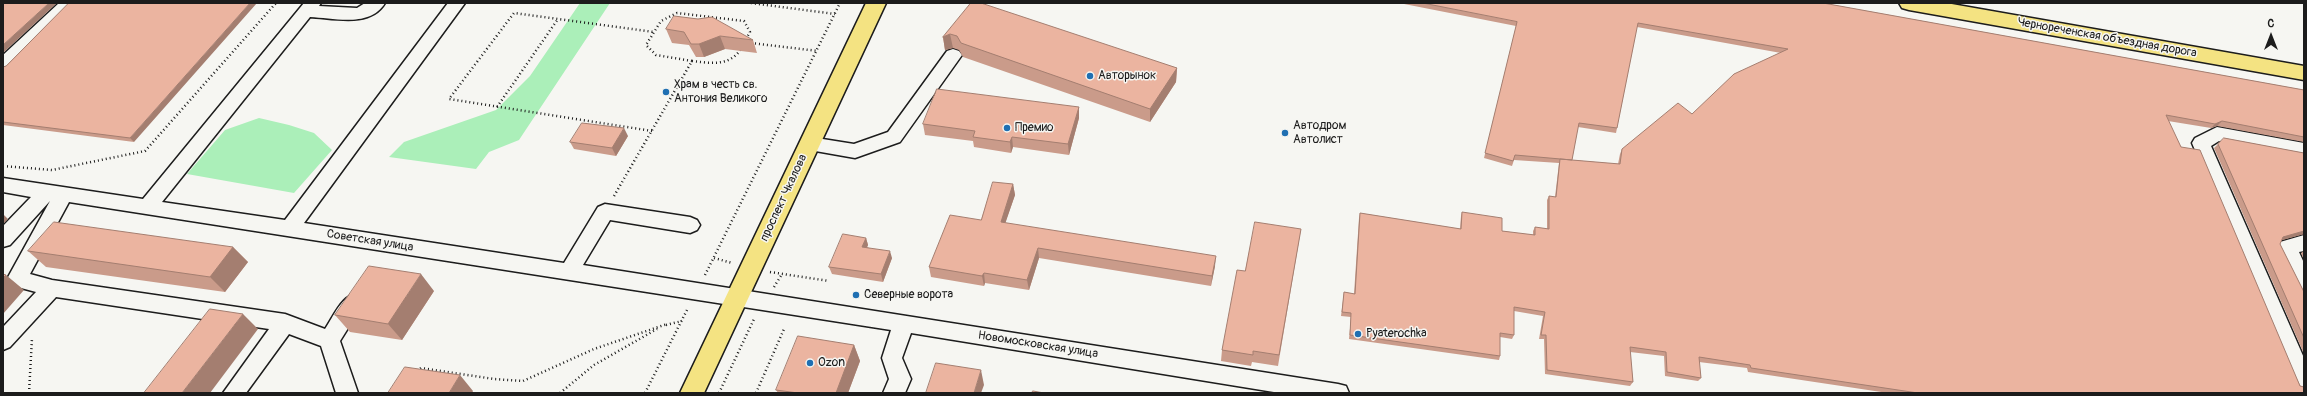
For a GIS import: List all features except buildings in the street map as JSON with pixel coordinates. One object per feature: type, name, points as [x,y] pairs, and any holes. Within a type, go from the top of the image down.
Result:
[{"type":"main road","name":"проспект Чкалова","points":[[692,393],[876,3]]},
{"type":"main road","name":"Чернореченская объездная дорога","points":[[1909,3],[2304,72]]},
{"type":"street","points":[[3,65],[69,3]]},
{"type":"street","points":[[147,207],[309,7],[360,14],[377,3]]},
{"type":"street","points":[[289,229],[457,3]]},
{"type":"street","points":[[810,144],[855,151],[894,136],[953,55]]},
{"type":"street","points":[[2304,150],[2217,134],[2201,143],[2304,382]]},
{"type":"street","name":"Советская улица","points":[[3,185],[737,297]]},
{"type":"street","points":[[3,239],[55,193]]},
{"type":"street","points":[[55,193],[52,218],[17,279],[52,288],[285,323],[329,340]]},
{"type":"street","points":[[569,272],[604,212],[690,225]]},
{"type":"street","points":[[2304,243],[2286,248],[2304,284]]},
{"type":"street","points":[[329,340],[366,285]]},
{"type":"street","points":[[3,341],[52,288]]},
{"type":"street","name":"Новомосковская улица","points":[[737,297],[1338,393]]},
{"type":"street","points":[[234,393],[285,323]]},
{"type":"street","points":[[894,393],[900,379],[892,358],[904,324]]},
{"type":"street","points":[[329,340],[347,393]]},
{"type":"path","points":[[3,166],[52,170],[145,151],[276,3]]},
{"type":"path","points":[[751,3],[835,14]]},
{"type":"path","points":[[646,393],[818,51],[840,3]]},
{"type":"path","points":[[652,131],[449,99],[514,13],[654,32]]},
{"type":"path","points":[[677,13],[744,21],[750,32],[745,42],[738,56],[724,63],[692,61],[656,55],[646,45],[660,21],[677,13]]},
{"type":"path","points":[[497,107],[558,19]]},
{"type":"path","points":[[745,42],[818,51]]},
{"type":"path","points":[[604,212],[692,61]]},
{"type":"path","points":[[719,393],[751,324],[782,274]]},
{"type":"path","points":[[29,393],[33,348],[30,312]]},
{"type":"path","points":[[410,375],[421,368],[523,382],[594,349],[667,324],[682,321]]},
{"type":"path","points":[[560,393],[573,379],[612,352],[667,324]]},
{"type":"path","points":[[756,393],[784,329]]},
{"type":"green space","points":[[580,3],[610,3],[519,140],[489,152],[476,169],[389,157],[404,142],[496,110],[530,76]]},
{"type":"green space","points":[[259,118],[314,133],[332,150],[294,193],[187,174],[225,130]]},
{"type":"place","name":"Авторынок","points":[[1090,76]]},
{"type":"place","name":"Храм в честь св. Антония Великого","points":[[666,92]]},
{"type":"place","name":"Премио","points":[[1007,128]]},
{"type":"place","name":"Автодром Автолист","points":[[1285,133]]},
{"type":"place","name":"Северные ворота","points":[[856,295]]},
{"type":"place","name":"Pyaterochka","points":[[1358,334]]},
{"type":"place","name":"Ozon","points":[[810,363]]}]
